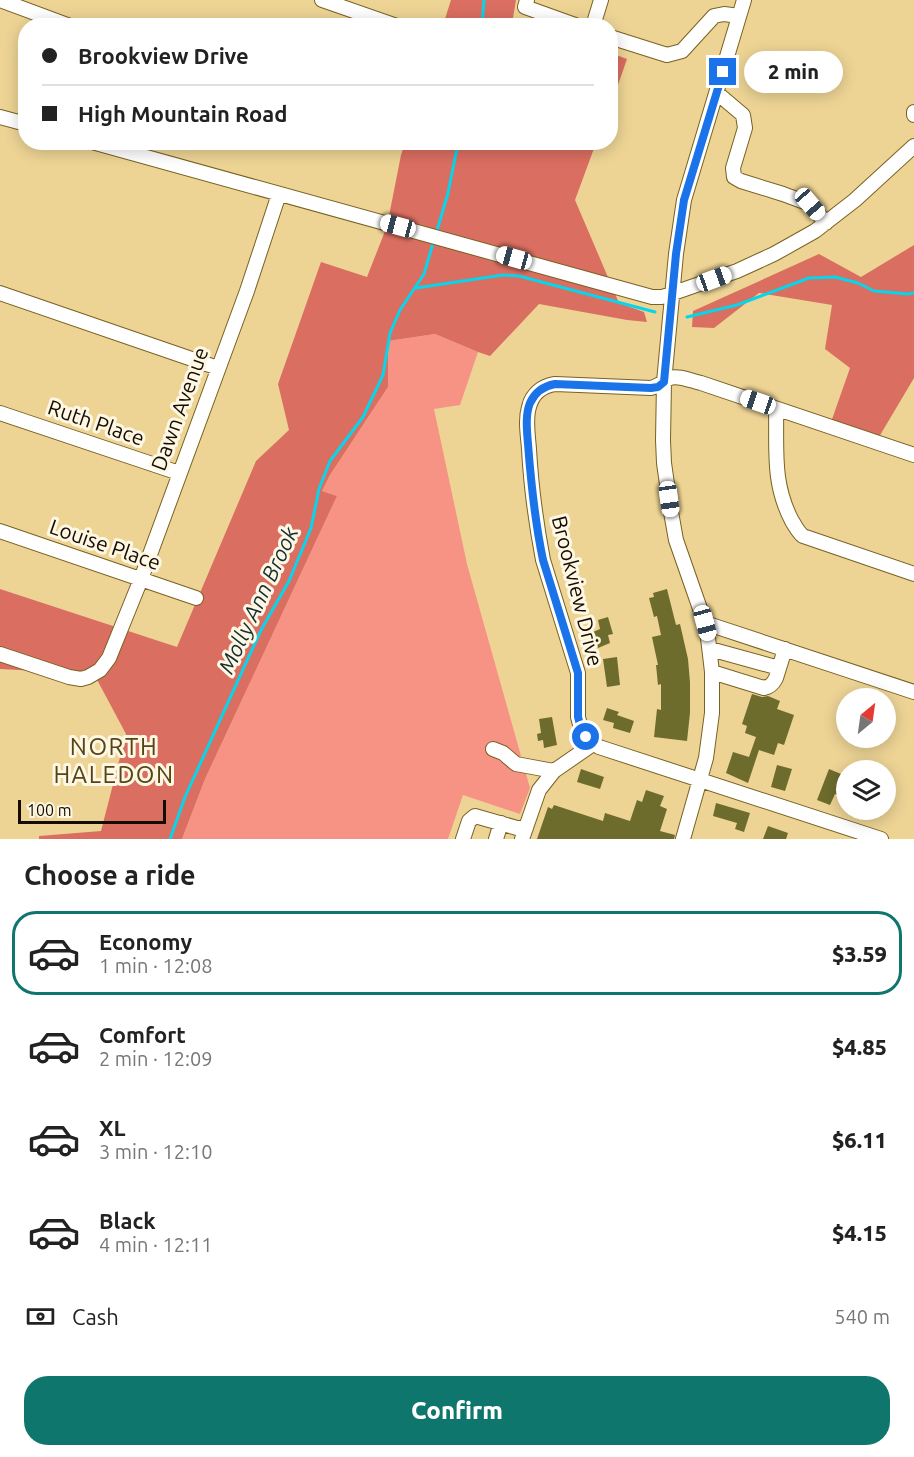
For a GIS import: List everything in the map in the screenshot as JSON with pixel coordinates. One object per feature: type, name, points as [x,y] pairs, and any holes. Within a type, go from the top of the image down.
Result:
[{"type":"street","points":[[0,0],[48,18]]},
{"type":"street","points":[[322,0],[374,18]]},
{"type":"street","points":[[528,0],[525,8],[554,18]]},
{"type":"street","points":[[595,18],[601,0]]},
{"type":"street","points":[[683,839],[706,758],[713,689],[710,649],[705,623],[676,540],[671,512],[664,452],[664,382],[676,254],[684,200],[744,0]]},
{"type":"street","points":[[618,40],[667,55],[682,51],[714,16],[723,14],[739,16]]},
{"type":"street","points":[[717,93],[743,115],[745,128],[733,168],[735,177],[810,204],[826,223]]},
{"type":"street","points":[[0,117],[18,122]]},
{"type":"street","points":[[121,150],[652,297],[672,295],[736,271],[816,231],[912,152]]},
{"type":"street","name":"Dawn Avenue","points":[[0,654],[81,679],[100,670],[109,658],[141,579],[247,291],[279,194]]},
{"type":"street","points":[[0,293],[218,368]]},
{"type":"street","points":[[664,382],[674,377],[701,383],[914,455]]},
{"type":"street","name":"Brookview Drive","points":[[593,744],[586,737],[578,717],[578,673],[543,560],[530,476],[528,409],[536,394],[548,385],[651,388],[658,387],[664,382]]},
{"type":"street","points":[[776,409],[777,474],[786,507],[799,533],[914,573]]},
{"type":"street","name":"Ruth Place","points":[[0,413],[179,473]]},
{"type":"street","name":"Louise Place","points":[[0,531],[196,598]]},
{"type":"street","points":[[705,623],[914,692]]},
{"type":"street","points":[[728,631],[726,639],[729,654]]},
{"type":"street","points":[[710,649],[779,668]]},
{"type":"street","points":[[712,672],[764,688],[768,687],[774,682],[785,649]]},
{"type":"street","points":[[463,839],[469,820],[475,816],[517,828],[524,833],[539,790],[554,771],[593,744],[881,839]]},
{"type":"street","points":[[494,748],[516,764],[554,771]]},
{"type":"street","points":[[496,839],[501,823]]},
{"type":"shaded area","points":[[451,0],[516,0],[513,18],[445,18]]},
{"type":"shaded area","points":[[618,56],[627,59],[618,85]]},
{"type":"shaded area","points":[[403,150],[593,150],[575,200],[619,303],[644,312],[647,322],[539,304],[490,356],[435,334],[388,341],[388,387],[330,475],[322,491],[337,496],[205,779],[182,839],[39,839],[39,836],[101,831],[126,734],[94,674],[0,669],[0,589],[177,647],[256,461],[289,430],[278,384],[321,262],[367,277],[387,226]]},
{"type":"shaded area","points":[[914,245],[914,378],[876,442],[830,425],[850,368],[825,349],[832,305],[759,293],[714,328],[692,327],[693,311],[819,254],[861,277]]},
{"type":"shaded area","points":[[435,334],[478,352],[460,405],[434,409],[467,564],[530,788],[520,814],[463,795],[448,839],[182,839],[205,779],[337,496],[322,491],[330,475],[388,387],[388,341]]},
{"type":"building","points":[[667,589],[676,625],[680,624],[688,659],[690,713],[687,741],[654,737],[657,709],[661,710],[661,684],[658,685],[656,665],[658,665],[652,637],[661,635],[657,616],[654,617],[649,598],[654,597],[653,593]]},
{"type":"building","points":[[608,617],[613,634],[608,635],[610,643],[598,648],[593,632],[600,629],[598,620]]},
{"type":"building","points":[[617,657],[620,685],[607,687],[603,659]]},
{"type":"building","points":[[752,694],[768,696],[780,701],[777,709],[794,715],[784,745],[778,743],[774,755],[759,750],[748,783],[726,773],[733,752],[749,757],[756,737],[745,733],[747,726],[742,724]]},
{"type":"building","points":[[607,708],[619,712],[617,715],[634,721],[630,733],[613,728],[614,723],[603,720]]},
{"type":"building","points":[[552,717],[557,745],[544,748],[543,740],[538,741],[537,734],[541,733],[539,719]]},
{"type":"building","points":[[777,765],[792,769],[785,791],[771,787]]},
{"type":"building","points":[[581,769],[604,777],[600,789],[577,782]]},
{"type":"building","points":[[829,769],[836,772],[836,794],[830,805],[817,800]]},
{"type":"building","points":[[646,790],[664,796],[660,806],[667,809],[660,831],[675,835],[674,839],[537,839],[548,807],[552,809],[554,805],[603,821],[605,813],[630,821],[637,800],[642,802]]},
{"type":"building","points":[[716,803],[750,813],[744,832],[735,829],[737,823],[713,816]]},
{"type":"building","points":[[768,826],[788,833],[786,839],[763,839]]},
{"type":"waterway","name":"Molly Ann Brook","points":[[483,18],[484,0]]},
{"type":"waterway","name":"Molly Ann Brook","points":[[436,234],[457,150]]},
{"type":"waterway","name":"Molly Ann Brook","points":[[170,839],[185,797],[261,630],[289,581],[311,528],[319,489],[330,461],[363,417],[383,375],[390,333],[400,310],[424,274],[434,240]]},
{"type":"waterway","points":[[416,288],[503,275],[519,276],[655,312]]},
{"type":"waterway","points":[[687,317],[737,305],[809,278],[835,277],[858,283],[874,291],[914,293]]},
{"type":"district","name":"NORTH HALEDON","points":[[114,761]]},
{"type":"route","points":[[586,737],[577,714],[578,673],[543,560],[530,476],[528,409],[536,394],[548,385],[651,388],[658,387],[664,382],[676,254],[684,200],[723,72]]}]
